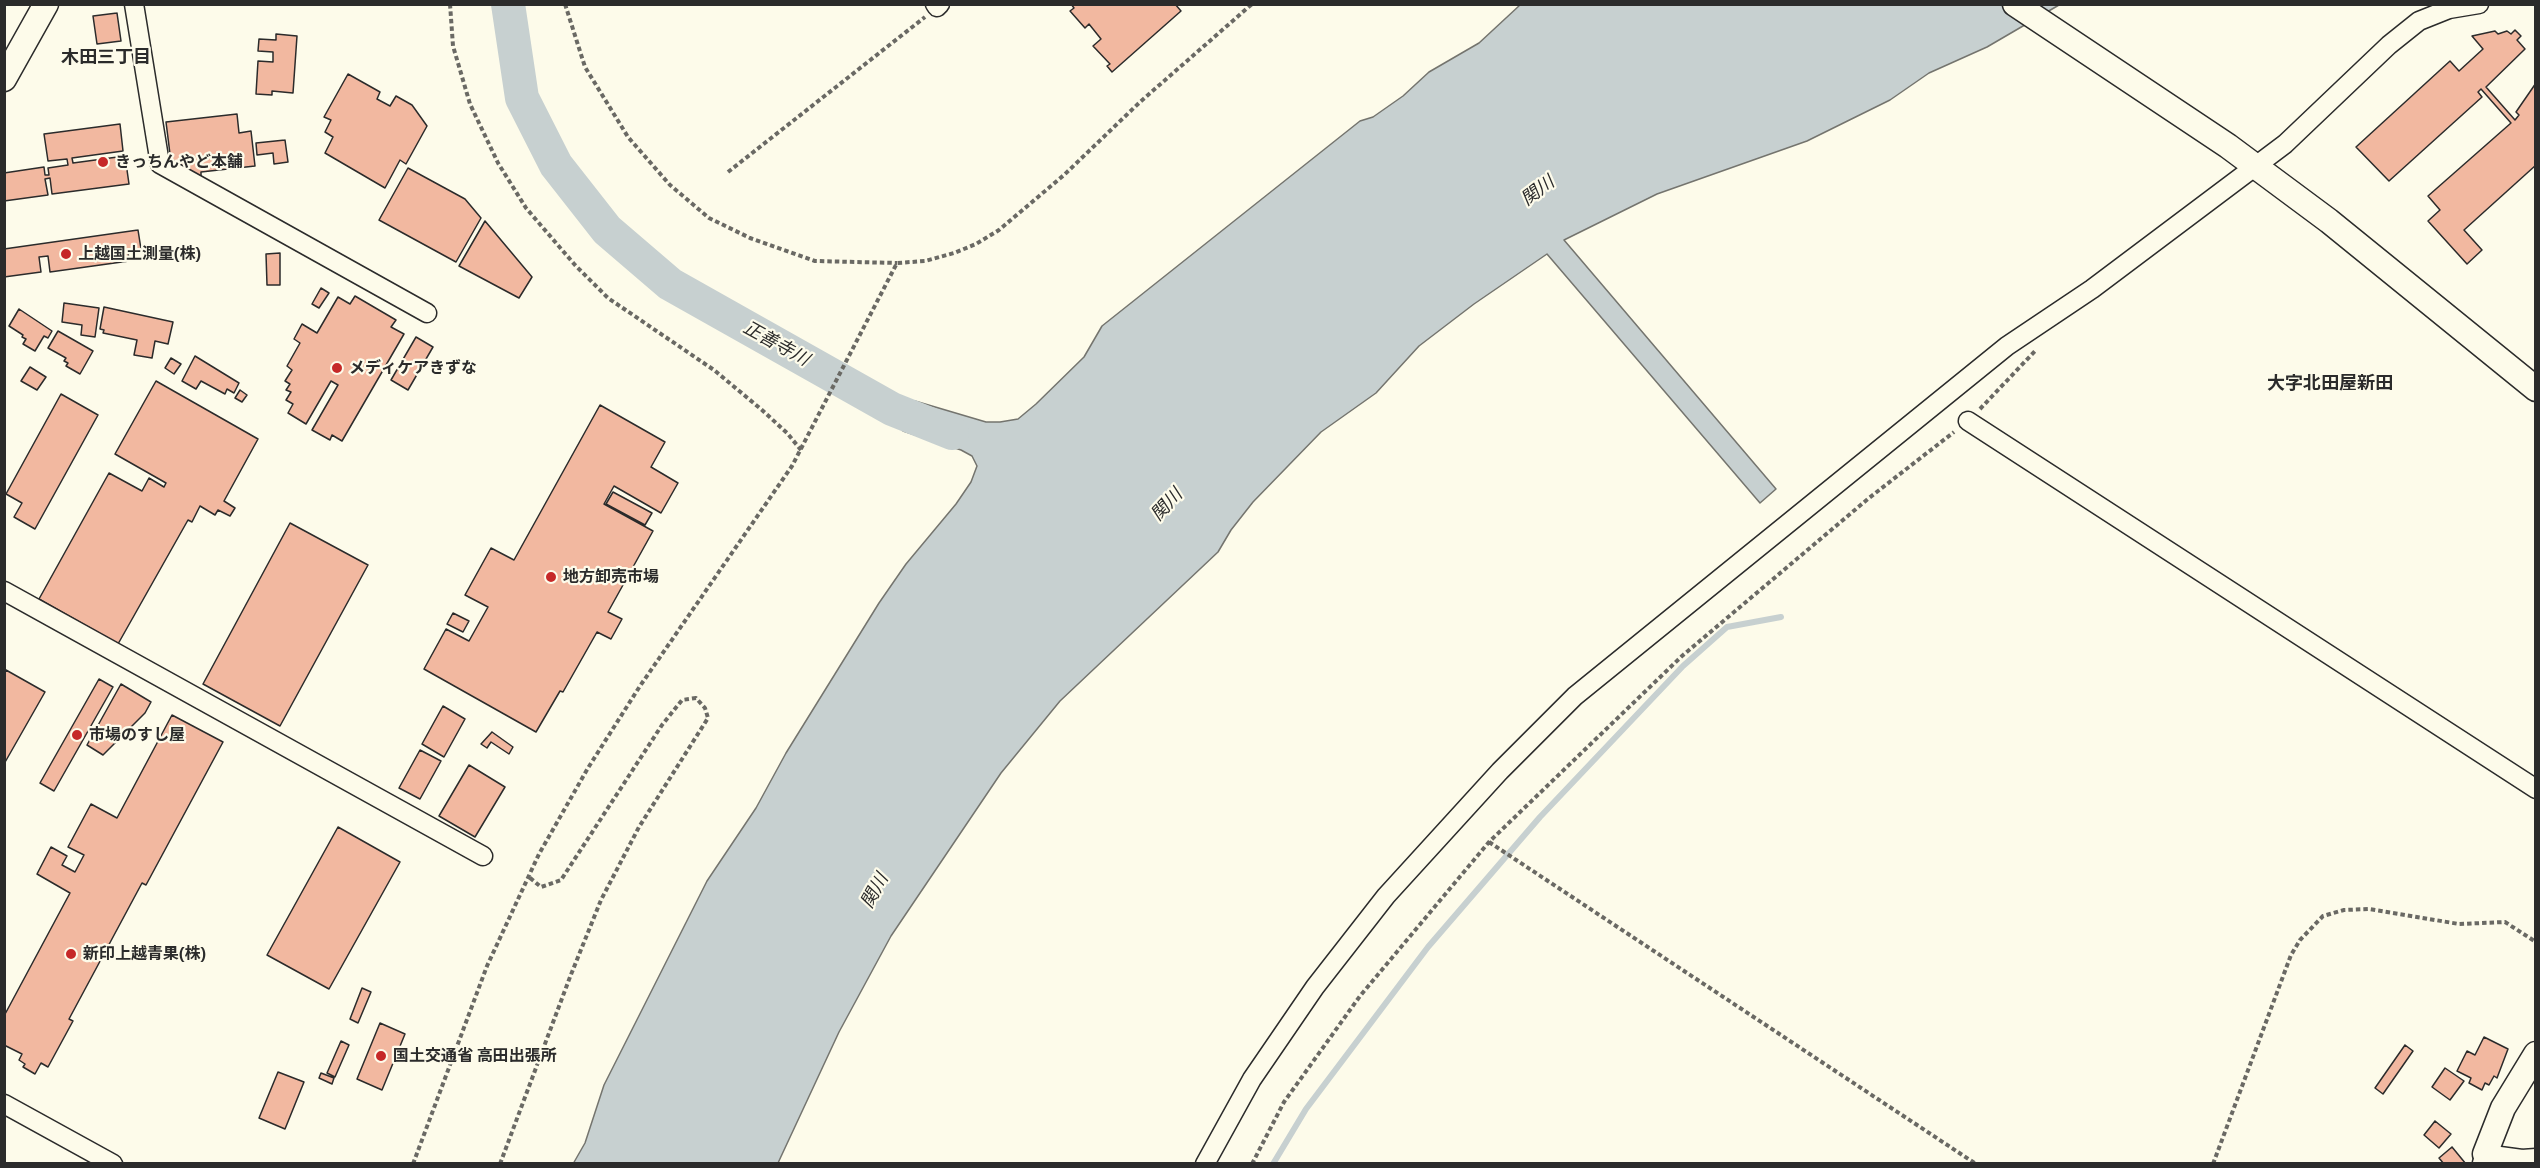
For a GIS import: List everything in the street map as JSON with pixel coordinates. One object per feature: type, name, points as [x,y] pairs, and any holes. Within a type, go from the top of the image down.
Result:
[{"type":"street","points":[[4,79],[46,4]]},
{"type":"street","points":[[134,4],[160,164],[427,313]]},
{"type":"street","points":[[2015,4],[2229,146],[2329,221],[2535,389]]},
{"type":"street","points":[[1205,1164],[1252,1079],[1315,987],[1386,896],[1500,771],[1575,696],[2007,346],[2092,289],[2285,144],[2389,45],[2419,21],[2449,9],[2479,4]]},
{"type":"street","points":[[1968,421],[2535,789]]},
{"type":"street","points":[[4,591],[483,856]]},
{"type":"street","points":[[2535,1054],[2504,1108],[2484,1159],[2535,1158]]},
{"type":"street","points":[[4,1104],[113,1164]]},
{"type":"path","points":[[450,4],[453,46],[470,104],[498,164],[526,208],[575,265],[608,298],[714,370],[771,418],[801,450]]},
{"type":"path","points":[[565,4],[585,67],[628,137],[670,185],[709,218],[761,243],[815,261],[897,263],[926,261],[954,253],[976,244],[999,230],[1064,175],[1140,102],[1252,4]]},
{"type":"path","points":[[729,172],[937,6]]},
{"type":"path","points":[[413,1164],[487,966],[529,877],[588,768],[634,695],[721,567],[779,487],[801,450],[897,263]]},
{"type":"path","points":[[1252,1164],[1284,1102],[1360,996],[1490,842],[1682,656],[1869,498],[1968,421],[2039,347]]},
{"type":"path","points":[[500,1164],[570,977],[602,900],[639,827],[708,718],[705,708],[696,698],[682,700],[662,725],[561,880],[541,887],[529,877]]},
{"type":"path","points":[[1490,842],[1976,1164]]},
{"type":"path","points":[[2213,1164],[2291,955],[2300,940],[2323,916],[2344,910],[2369,909],[2458,924],[2505,922],[2535,942]]},
{"type":"water","name":"関川","points":[[1520,5],[2059,5],[1987,47],[1929,73],[1890,100],[1807,141],[1657,194],[1564,240],[1776,489],[1760,503],[1547,254],[1474,304],[1419,346],[1376,393],[1321,432],[1253,502],[1231,530],[1218,552],[1060,701],[1001,773],[891,936],[839,1032],[778,1163],[573,1164],[585,1143],[604,1085],[707,881],[756,808],[786,753],[879,603],[906,564],[956,504],[971,482],[977,466],[972,456],[961,450],[903,431],[915,401],[986,422],[1018,419],[1084,357],[1102,326],[1360,121],[1373,117],[1403,96],[1429,72],[1479,43]]},
{"type":"building","points":[[1071,4],[1175,4],[1181,11],[1112,72],[1107,66],[1110,64],[1093,46],[1101,39],[1089,24],[1085,28],[1070,11],[1074,8]]},
{"type":"building","points":[[117,13],[121,41],[97,44],[93,16]]},
{"type":"building","points":[[2515,30],[2521,36],[2517,40],[2525,49],[2486,87],[2515,120],[2519,115],[2516,112],[2536,83],[2536,165],[2464,230],[2482,250],[2467,264],[2428,221],[2440,210],[2428,196],[2511,123],[2481,89],[2478,92],[2482,97],[2389,181],[2356,147],[2450,61],[2459,71],[2483,49],[2472,36],[2495,31],[2498,34],[2507,31],[2511,34]]},
{"type":"building","points":[[276,34],[297,36],[293,93],[272,91],[272,95],[256,94],[258,61],[273,62],[273,52],[258,51],[259,39],[276,40]]},
{"type":"building","points":[[109,50],[111,60],[102,61],[100,51]]},
{"type":"building","points":[[348,74],[380,92],[377,99],[390,106],[396,96],[412,105],[427,126],[406,164],[400,160],[385,188],[325,153],[333,137],[325,132],[331,120],[324,117]]},
{"type":"building","points":[[237,114],[239,133],[251,131],[255,166],[201,172],[201,178],[172,170],[166,122]]},
{"type":"building","name":"きっちんやど本舗","points":[[120,124],[123,151],[72,158],[73,163],[125,156],[129,184],[52,194],[50,178],[45,179],[48,195],[4,201],[4,173],[44,167],[45,175],[49,175],[48,168],[68,165],[67,159],[48,161],[44,134]]},
{"type":"building","points":[[285,140],[288,162],[274,164],[273,153],[257,155],[256,143]]},
{"type":"building","points":[[408,168],[465,199],[481,218],[456,262],[379,220]]},
{"type":"building","points":[[485,221],[532,277],[519,298],[459,266]]},
{"type":"building","name":"上越国土測量(株)","points":[[138,230],[141,249],[128,251],[129,261],[50,272],[48,256],[39,257],[41,272],[4,277],[4,249]]},
{"type":"building","points":[[280,253],[280,285],[267,285],[266,254]]},
{"type":"building","points":[[321,288],[329,293],[319,308],[312,304]]},
{"type":"building","name":"メディケアきずな","points":[[355,296],[396,320],[391,327],[404,334],[342,441],[332,435],[330,440],[312,430],[338,385],[331,381],[306,424],[288,413],[293,404],[286,400],[291,392],[286,390],[290,384],[285,381],[292,370],[287,366],[300,343],[294,339],[302,324],[317,333],[338,297],[350,304]]},
{"type":"building","points":[[64,303],[99,308],[95,337],[81,335],[82,325],[62,322]]},
{"type":"building","points":[[104,307],[173,322],[168,344],[155,341],[152,358],[134,355],[137,340],[103,333],[104,330],[100,329]]},
{"type":"building","points":[[19,309],[52,331],[48,338],[44,336],[35,351],[23,344],[26,339],[22,337],[23,335],[9,326]]},
{"type":"building","points":[[58,331],[93,351],[80,374],[66,366],[68,363],[64,361],[66,358],[48,348]]},
{"type":"building","points":[[416,337],[433,347],[408,390],[391,380]]},
{"type":"building","points":[[195,356],[239,383],[234,393],[227,389],[225,394],[201,381],[196,389],[182,381]]},
{"type":"building","points":[[171,358],[181,364],[174,374],[165,368]]},
{"type":"building","points":[[30,367],[46,377],[37,390],[21,381]]},
{"type":"building","points":[[156,381],[258,439],[224,501],[235,508],[230,516],[218,510],[215,515],[200,506],[192,522],[188,520],[118,644],[39,599],[109,473],[142,491],[149,478],[164,487],[166,483],[115,454]]},
{"type":"building","points":[[240,390],[247,395],[242,402],[235,398]]},
{"type":"building","points":[[61,394],[98,415],[35,529],[14,517],[22,503],[6,494]]},
{"type":"building","name":"地方卸売市場","points":[[600,405],[665,442],[651,467],[678,483],[661,513],[614,486],[604,504],[653,531],[608,612],[622,619],[611,639],[597,632],[563,692],[560,691],[536,732],[424,669],[446,629],[469,641],[488,607],[465,595],[491,548],[514,560]]},
{"type":"building","points":[[613,492],[652,513],[645,525],[606,504]]},
{"type":"building","points":[[290,523],[368,565],[280,726],[203,684]]},
{"type":"building","points":[[453,613],[469,621],[463,632],[447,624]]},
{"type":"building","points":[[6,670],[45,692],[4,764],[4,673]]},
{"type":"building","name":"市場のすし屋","points":[[99,679],[113,687],[54,791],[40,783]]},
{"type":"building","points":[[121,684],[151,702],[145,713],[103,755],[87,745]]},
{"type":"building","points":[[443,706],[465,719],[444,757],[422,744]]},
{"type":"building","name":"新印上越青果(株)","points":[[172,715],[223,742],[146,885],[142,883],[69,1019],[73,1021],[48,1067],[41,1063],[35,1074],[23,1067],[25,1064],[19,1060],[22,1054],[4,1045],[4,1016],[70,893],[37,874],[51,847],[67,856],[62,865],[75,872],[84,855],[68,847],[91,804],[117,818]]},
{"type":"building","points":[[492,732],[513,747],[509,754],[491,742],[487,748],[481,744]]},
{"type":"building","points":[[420,750],[441,761],[420,799],[399,788]]},
{"type":"building","points":[[469,765],[505,787],[475,837],[439,816]]},
{"type":"building","points":[[338,827],[400,862],[329,989],[267,955]]},
{"type":"building","points":[[362,988],[371,992],[358,1023],[350,1019]]},
{"type":"building","name":"国土交通省 高田出張所","points":[[380,1023],[405,1034],[382,1090],[357,1079]]},
{"type":"building","points":[[2484,1037],[2508,1049],[2497,1078],[2494,1076],[2489,1085],[2485,1083],[2482,1090],[2469,1083],[2471,1078],[2457,1071],[2467,1051],[2475,1055]]},
{"type":"building","points":[[341,1041],[349,1045],[335,1077],[327,1073]]},
{"type":"building","points":[[2405,1045],[2413,1051],[2383,1094],[2375,1088]]},
{"type":"building","points":[[2445,1068],[2464,1081],[2450,1100],[2432,1087]]},
{"type":"building","points":[[278,1072],[304,1082],[285,1129],[259,1118]]},
{"type":"building","points":[[321,1073],[334,1078],[332,1084],[319,1078]]},
{"type":"building","points":[[2435,1121],[2451,1134],[2439,1148],[2424,1135]]},
{"type":"building","points":[[2452,1147],[2466,1164],[2444,1164],[2439,1158]]},
{"type":"waterway","name":"正善寺川","points":[[508,4],[522,98],[556,165],[607,230],[670,284],[892,409],[952,433]]},
{"type":"waterway","points":[[1273,1164],[1306,1109],[1428,947],[1540,817],[1683,666],[1727,627],[1781,617]]},
{"type":"place","name":"きっちんやど本舗","points":[[103,162]]},
{"type":"place","name":"上越国土測量(株)","points":[[66,254]]},
{"type":"place","name":"メディケアきずな","points":[[337,368]]},
{"type":"place","name":"地方卸売市場","points":[[551,577]]},
{"type":"place","name":"市場のすし屋","points":[[77,735]]},
{"type":"place","name":"新印上越青果(株)","points":[[71,954]]},
{"type":"place","name":"国土交通省 高田出張所","points":[[381,1056]]},
{"type":"district","name":"木田三丁目","points":[[106,58]]},
{"type":"district","name":"大字北田屋新田","points":[[2330,384]]}]
